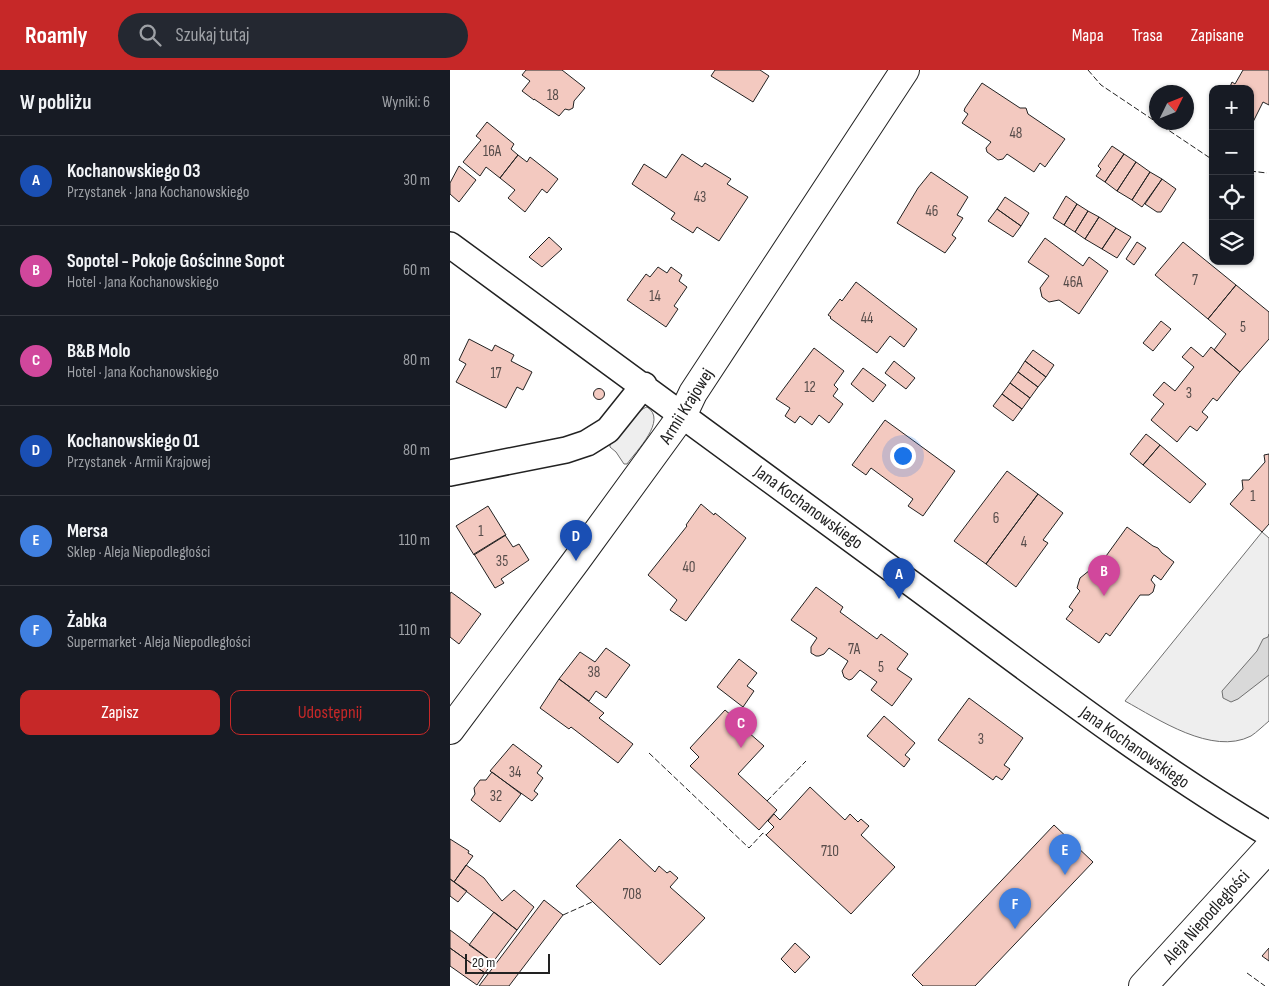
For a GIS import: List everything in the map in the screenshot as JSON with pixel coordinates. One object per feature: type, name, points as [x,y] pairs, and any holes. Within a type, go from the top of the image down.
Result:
[{"type":"street","name":"Armii Krajowej","points":[[450,730],[587,547],[683,414],[693,393],[905,70]]},
{"type":"street","name":"Jana Kochanowskiego","points":[[450,245],[644,385],[1110,731],[1218,804],[1269,834]]},
{"type":"street","points":[[450,473],[566,450],[587,443],[608,430],[644,385]]},
{"type":"street","name":"Aleja Niepodległości","points":[[1143,986],[1269,848]]},
{"type":"shaded area","points":[[647,407],[653,413],[652,427],[637,451],[627,464],[624,464],[610,447],[610,444],[633,417]]},
{"type":"shaded area","points":[[1262,532],[1269,538],[1269,721],[1251,736],[1236,741],[1220,742],[1186,733],[1125,701]]},
{"type":"shaded area","points":[[1269,634],[1269,675],[1238,699],[1231,702],[1223,698],[1222,691],[1257,651],[1263,639],[1268,637]]},
{"type":"building","points":[[526,70],[562,70],[585,88],[574,101],[573,108],[565,109],[559,116],[522,91],[530,81],[522,75]]},
{"type":"building","points":[[715,70],[760,70],[769,76],[753,102],[711,76]]},
{"type":"building","points":[[1243,70],[1269,70],[1269,105],[1263,102],[1254,120],[1254,85],[1231,85],[1232,82],[1235,84]]},
{"type":"building","points":[[982,83],[1020,108],[1026,108],[1028,114],[1065,139],[1045,167],[1040,163],[1034,172],[1007,154],[1003,159],[998,160],[987,152],[986,148],[991,142],[962,123],[968,114],[964,111],[965,108]]},
{"type":"building","points":[[487,122],[514,144],[511,149],[518,155],[500,178],[486,167],[480,176],[463,162],[481,140],[476,136]]},
{"type":"building","points":[[1112,146],[1124,154],[1105,182],[1096,176],[1101,169],[1098,166]]},
{"type":"building","points":[[682,154],[702,167],[705,163],[731,179],[727,184],[748,197],[719,241],[697,227],[693,233],[671,219],[675,213],[632,184],[644,164],[666,178]]},
{"type":"building","points":[[1124,154],[1136,162],[1117,191],[1105,182]]},
{"type":"building","points":[[518,155],[527,162],[530,157],[558,179],[547,193],[542,189],[525,212],[508,198],[515,190],[500,178]]},
{"type":"building","points":[[1136,162],[1150,172],[1132,200],[1117,191]]},
{"type":"building","points":[[459,166],[476,180],[459,202],[450,194],[450,183]]},
{"type":"building","points":[[931,172],[968,197],[957,215],[963,218],[952,235],[956,238],[945,253],[897,223],[918,188]]},
{"type":"building","points":[[1150,172],[1162,179],[1142,207],[1132,200]]},
{"type":"building","points":[[1162,179],[1176,189],[1161,212],[1157,212],[1145,204]]},
{"type":"building","points":[[1066,196],[1077,204],[1064,225],[1053,218]]},
{"type":"building","points":[[1005,197],[1029,213],[1021,226],[997,209]]},
{"type":"building","points":[[1077,204],[1088,211],[1075,232],[1064,225]]},
{"type":"building","points":[[997,209],[1021,226],[1013,237],[988,221]]},
{"type":"building","points":[[1088,211],[1099,217],[1085,239],[1075,232]]},
{"type":"building","points":[[1099,217],[1116,228],[1102,249],[1085,239]]},
{"type":"building","points":[[1116,228],[1131,237],[1117,258],[1102,249]]},
{"type":"building","points":[[549,237],[562,249],[542,267],[529,257]]},
{"type":"building","points":[[1045,238],[1083,266],[1089,257],[1108,271],[1079,314],[1059,300],[1049,302],[1042,297],[1040,288],[1049,276],[1028,262]]},
{"type":"building","points":[[1137,242],[1146,248],[1134,265],[1126,259]]},
{"type":"building","points":[[1183,242],[1236,285],[1208,319],[1155,275]]},
{"type":"building","points":[[658,267],[667,273],[671,267],[682,275],[679,281],[687,287],[674,306],[678,309],[666,327],[627,300],[646,274],[650,277]]},
{"type":"building","points":[[856,282],[917,329],[904,347],[890,336],[877,353],[830,318],[828,315],[840,299],[842,301]]},
{"type":"building","points":[[1236,285],[1269,312],[1269,339],[1240,372],[1214,350],[1226,334],[1208,319]]},
{"type":"building","points":[[1161,321],[1171,329],[1153,351],[1143,343]]},
{"type":"building","points":[[469,339],[492,351],[495,345],[514,355],[511,361],[532,372],[523,390],[517,387],[506,408],[456,382],[466,364],[459,360]]},
{"type":"building","points":[[1191,347],[1203,357],[1211,347],[1240,372],[1217,401],[1213,398],[1202,412],[1208,417],[1197,431],[1190,426],[1177,442],[1151,420],[1164,404],[1153,395],[1164,382],[1175,391],[1194,367],[1182,357]]},
{"type":"building","points":[[814,348],[844,371],[834,385],[838,389],[833,396],[843,404],[829,423],[819,415],[812,425],[800,416],[795,423],[785,416],[790,408],[776,399]]},
{"type":"building","points":[[1033,350],[1054,365],[1046,377],[1025,361]]},
{"type":"building","points":[[894,361],[915,378],[906,389],[885,373]]},
{"type":"building","points":[[1025,361],[1046,377],[1038,387],[1018,372]]},
{"type":"building","points":[[863,368],[886,385],[873,402],[851,384]]},
{"type":"building","points":[[1018,372],[1038,387],[1030,398],[1010,383]]},
{"type":"building","points":[[1010,383],[1030,398],[1022,409],[1002,394]]},
{"type":"building","points":[[597,389],[601,389],[604,394],[603,398],[597,399],[594,396],[594,392]]},
{"type":"building","points":[[1002,394],[1022,409],[1013,421],[993,406]]},
{"type":"building","points":[[885,420],[955,471],[923,516],[908,506],[913,499],[871,468],[866,475],[852,465]]},
{"type":"building","points":[[1146,434],[1160,445],[1143,465],[1130,454]]},
{"type":"building","points":[[1160,445],[1206,484],[1190,503],[1143,465]]},
{"type":"building","points":[[1269,454],[1269,524],[1262,532],[1230,504],[1243,489],[1242,480],[1249,480],[1265,462],[1264,455]]},
{"type":"building","points":[[1007,471],[1038,494],[986,564],[954,541]]},
{"type":"building","points":[[1038,494],[1063,513],[1043,540],[1048,543],[1016,587],[986,564]]},
{"type":"building","points":[[701,504],[746,538],[686,621],[670,610],[677,600],[648,575],[687,526]]},
{"type":"building","points":[[488,506],[506,535],[474,555],[456,526]]},
{"type":"building","points":[[1127,527],[1158,548],[1174,562],[1161,580],[1154,575],[1151,580],[1155,585],[1153,592],[1149,595],[1140,595],[1110,636],[1106,633],[1099,643],[1066,619],[1073,610],[1069,607],[1080,591],[1077,588],[1080,578],[1097,561],[1101,563]]},
{"type":"building","points":[[505,535],[513,547],[519,544],[529,560],[501,579],[504,583],[495,588],[474,554]]},
{"type":"building","points":[[816,587],[843,607],[840,612],[877,639],[881,634],[908,654],[897,669],[912,679],[892,706],[871,690],[877,682],[860,670],[852,679],[849,680],[844,677],[842,671],[848,661],[829,648],[824,654],[819,656],[811,653],[811,647],[817,638],[791,620]]},
{"type":"building","points":[[451,592],[481,614],[459,644],[450,637]]},
{"type":"building","points":[[606,648],[630,665],[606,698],[596,691],[589,701],[559,679],[580,652],[595,662]]},
{"type":"building","points":[[739,659],[757,673],[747,686],[754,691],[743,707],[717,687]]},
{"type":"building","points":[[559,679],[604,713],[599,718],[633,744],[618,763],[571,727],[569,729],[540,708]]},
{"type":"building","points":[[969,698],[1023,738],[1004,765],[1010,769],[1002,780],[996,776],[993,780],[938,740]]},
{"type":"building","points":[[725,710],[745,727],[746,725],[751,729],[748,732],[764,746],[738,774],[777,810],[759,830],[690,766],[699,757],[690,748]]},
{"type":"building","points":[[884,716],[915,743],[905,755],[910,759],[904,767],[867,736]]},
{"type":"building","points":[[513,744],[542,766],[537,773],[543,778],[534,791],[538,794],[532,801],[490,771]]},
{"type":"building","points":[[492,772],[521,794],[500,822],[471,800],[475,794],[474,788],[480,780],[486,780]]},
{"type":"building","points":[[810,787],[845,820],[850,814],[858,822],[861,819],[869,826],[861,835],[895,867],[851,914],[766,835],[774,827],[768,821],[774,814],[780,820]]},
{"type":"building","points":[[1054,825],[1093,862],[975,986],[923,986],[912,975]]},
{"type":"building","points":[[450,839],[469,851],[468,853],[473,856],[454,882],[450,879]]},
{"type":"building","points":[[620,839],[655,872],[659,866],[667,873],[670,871],[678,878],[670,887],[705,918],[660,965],[576,886]]},
{"type":"building","points":[[466,865],[484,878],[502,901],[514,890],[534,907],[517,930],[454,882]]},
{"type":"building","points":[[450,879],[467,891],[458,902],[450,896]]},
{"type":"building","points":[[544,900],[563,915],[509,986],[479,986]]},
{"type":"building","points":[[494,912],[517,930],[493,962],[469,945]]},
{"type":"building","points":[[450,930],[493,962],[485,973],[450,948]]},
{"type":"building","points":[[795,943],[810,957],[795,973],[781,959]]},
{"type":"building","points":[[450,948],[485,973],[477,985],[450,966]]},
{"type":"building","points":[[1269,948],[1269,961],[1262,956]]},
{"type":"fence","points":[[1088,70],[1101,85],[1209,157]]},
{"type":"fence","points":[[1254,171],[1267,173]]},
{"type":"fence","points":[[649,753],[749,848],[763,833],[766,835]]},
{"type":"fence","points":[[767,801],[806,761]]},
{"type":"fence","points":[[563,915],[592,902]]},
{"type":"fence","points":[[1247,973],[1265,986]]},
{"type":"place","name":"Kochanowskiego 01","points":[[576,561]]},
{"type":"place","name":"Sopotel - Pokoje Gościnne Sopot","points":[[1104,596]]},
{"type":"place","name":"Kochanowskiego 03","points":[[899,599]]},
{"type":"place","name":"B&B Molo","points":[[741,748]]},
{"type":"place","name":"Mersa","points":[[1065,875]]},
{"type":"place","name":"Żabka","points":[[1015,929]]}]
